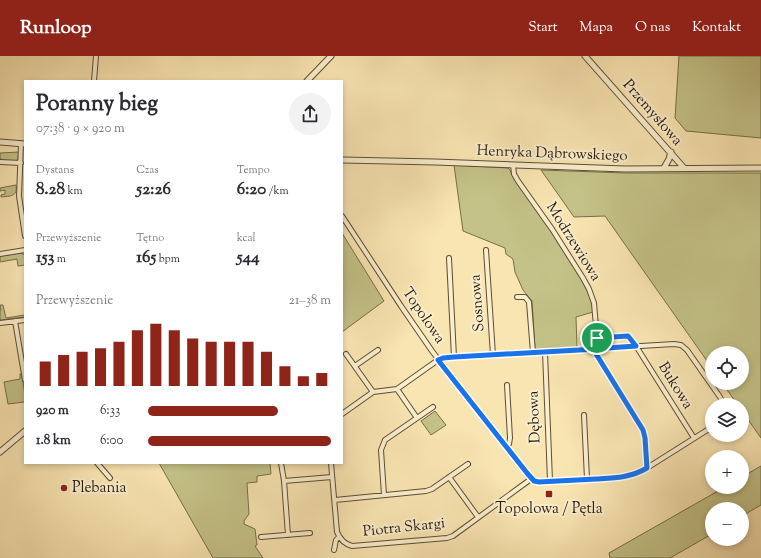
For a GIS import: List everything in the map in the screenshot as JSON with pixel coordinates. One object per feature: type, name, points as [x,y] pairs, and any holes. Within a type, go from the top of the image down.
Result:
[{"type":"street","points":[[94,80],[96,56]]},
{"type":"street","points":[[308,80],[331,56]]},
{"type":"street","name":"Przemysłowa","points":[[585,56],[684,168]]},
{"type":"street","points":[[0,142],[23,144],[19,196],[24,229]]},
{"type":"street","points":[[664,168],[671,152]]},
{"type":"street","name":"Henryka Dąbrowskiego","points":[[343,160],[625,169],[761,168]]},
{"type":"street","points":[[0,162],[21,163]]},
{"type":"street","name":"Modrzewiowa","points":[[513,165],[514,174],[518,181],[552,228],[589,289],[594,302],[597,338],[595,349]]},
{"type":"street","points":[[19,196],[24,197]]},
{"type":"street","name":"Topolowa","points":[[343,218],[438,360],[533,480]]},
{"type":"street","points":[[0,254],[24,250]]},
{"type":"street","name":"Sosnowa","points":[[486,250],[494,355]]},
{"type":"street","points":[[449,258],[454,357]]},
{"type":"street","points":[[517,297],[525,297],[529,302],[533,353]]},
{"type":"street","points":[[0,323],[24,320]]},
{"type":"street","points":[[15,321],[24,374]]},
{"type":"street","points":[[597,338],[628,336],[636,346]]},
{"type":"street","points":[[343,413],[373,392],[397,389],[443,358],[674,344],[682,345],[687,350],[720,398]]},
{"type":"street","name":"Bukowa","points":[[636,346],[694,438]]},
{"type":"street","points":[[595,349],[643,430],[647,468]]},
{"type":"street","points":[[355,366],[378,350]]},
{"type":"street","name":"Dębowa","points":[[545,352],[550,481]]},
{"type":"street","points":[[346,354],[373,392]]},
{"type":"street","points":[[505,446],[509,444],[510,438],[506,385]]},
{"type":"street","points":[[397,389],[417,418]]},
{"type":"street","points":[[384,495],[381,450],[385,440],[432,407]]},
{"type":"street","points":[[584,415],[587,479]]},
{"type":"street","points":[[533,480],[537,482],[631,476],[647,468],[705,431]]},
{"type":"street","points":[[0,452],[24,432]]},
{"type":"street","points":[[98,464],[110,478]]},
{"type":"street","points":[[281,464],[288,535]]},
{"type":"street","points":[[331,464],[337,532],[339,537],[336,540],[334,550]]},
{"type":"street","points":[[334,500],[426,491],[432,489],[468,464]]},
{"type":"street","points":[[284,481],[332,477]]},
{"type":"street","points":[[449,477],[478,517]]},
{"type":"street","name":"Piotra Skargi","points":[[339,537],[344,543],[352,546],[447,538],[533,480]]},
{"type":"street","points":[[261,537],[310,533]]},
{"type":"shaded area","points":[[679,56],[761,56],[761,138],[686,131],[675,118]]},
{"type":"shaded area","points":[[19,152],[18,159],[16,161],[0,159],[0,153]]},
{"type":"shaded area","points":[[454,165],[508,168],[510,170],[569,259],[588,291],[593,312],[576,317],[577,347],[535,349],[532,301],[523,290],[515,272],[513,259],[506,254],[505,248],[463,231]]},
{"type":"shaded area","points":[[541,170],[625,173],[761,173],[761,438],[749,421],[749,398],[733,398],[727,390],[749,390],[749,346],[705,346],[705,358],[605,216],[574,217]]},
{"type":"shaded area","points":[[16,185],[15,194],[1,197],[1,195],[5,194],[5,190],[0,191],[0,188]]},
{"type":"shaded area","points":[[343,235],[384,301],[343,331]]},
{"type":"shaded area","points":[[21,253],[24,254],[24,265],[18,266],[17,259],[0,262],[0,256]]},
{"type":"shaded area","points":[[0,305],[3,305],[6,318],[24,315],[24,317],[0,320]]},
{"type":"shaded area","points":[[20,374],[22,374],[24,402],[8,404],[4,382],[20,379]]},
{"type":"shaded area","points":[[435,411],[446,425],[431,435],[421,421]]},
{"type":"shaded area","points":[[160,464],[270,464],[271,474],[257,476],[257,482],[247,483],[249,514],[244,521],[244,524],[255,529],[257,545],[255,546],[263,558],[213,558]]},
{"type":"shaded area","points":[[761,466],[761,505],[749,512],[749,502],[705,502],[705,538],[670,558],[610,558],[609,553],[713,494],[749,494],[749,473]]},
{"type":"place","name":"Plebania","points":[[64,488]]},
{"type":"place","name":"Topolowa / Pętla","points":[[549,494]]},
{"type":"route","points":[[597,338],[597,349],[454,357],[438,360],[534,481],[539,482],[631,476],[647,468],[643,430],[593,349],[636,346],[628,336],[597,338]]}]
